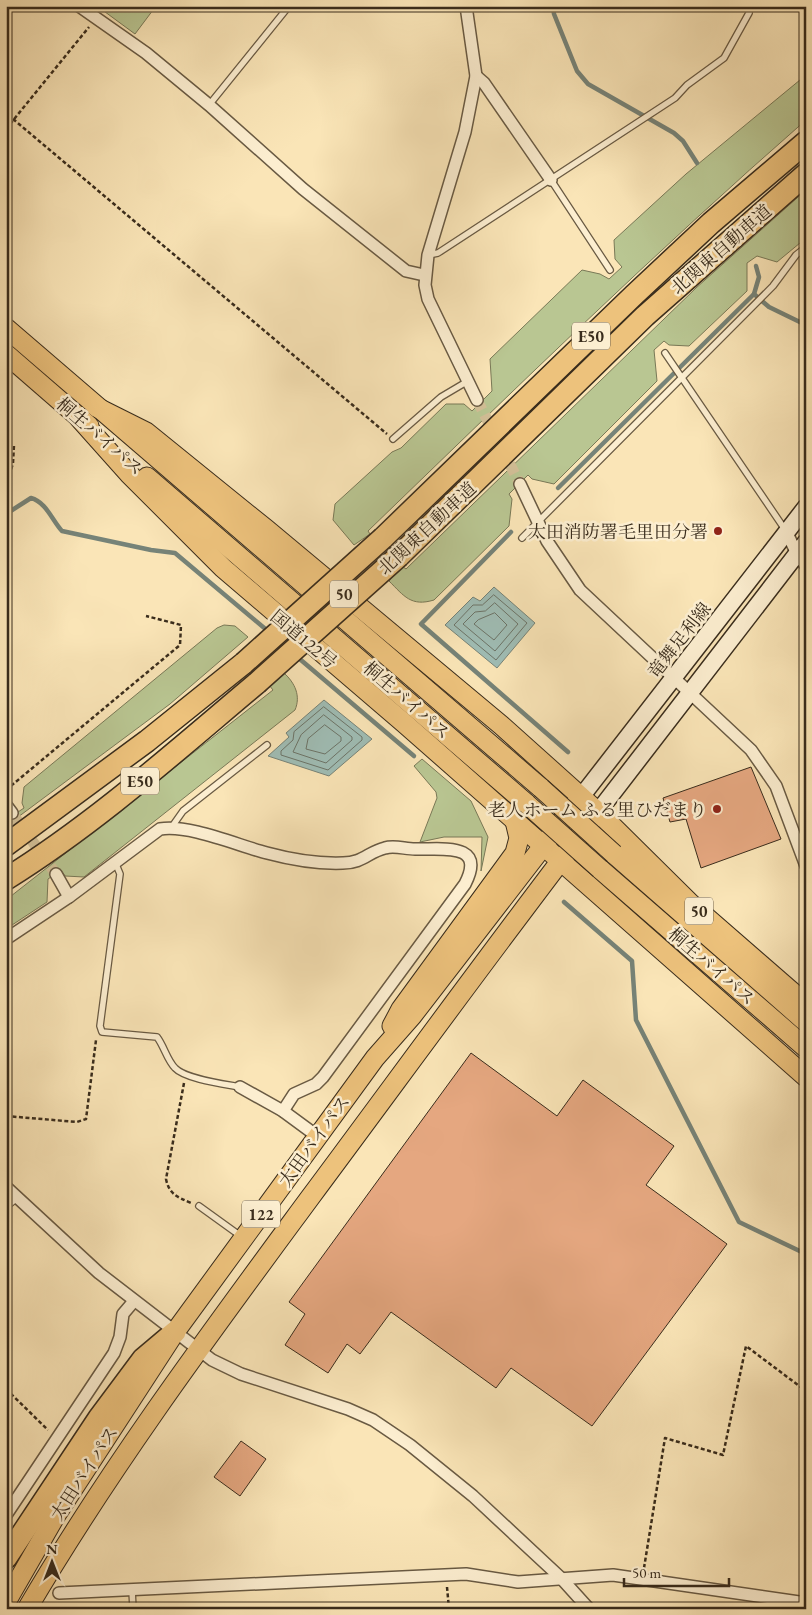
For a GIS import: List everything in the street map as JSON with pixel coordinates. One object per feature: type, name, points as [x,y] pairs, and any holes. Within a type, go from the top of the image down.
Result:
[{"type":"highway","name":"北関東自動車道","points":[[6,846],[147,741],[244,663],[382,538],[711,223],[806,142]]},
{"type":"highway","name":"北関東自動車道","points":[[10,877],[134,786],[257,683],[399,556],[645,316],[806,174]]},
{"type":"highway","name":"桐生バイパス","points":[[6,328],[540,788],[806,1022]]},
{"type":"highway","name":"桐生バイパス","points":[[6,354],[528,804],[806,1048]]},
{"type":"highway","name":"50","points":[[96,407],[146,432],[501,725],[598,812],[691,904],[806,1004]]},
{"type":"highway","name":"国道122号","points":[[79,418],[128,474],[223,568],[543,845],[806,1077]]},
{"type":"highway","name":"太田バイパス","points":[[6,1602],[56,1516],[176,1332],[374,1058],[412,1016],[581,796]]},
{"type":"highway","name":"太田バイパス","points":[[27,1609],[50,1589],[198,1350],[598,812]]},
{"type":"highway","points":[[374,1058],[401,1009],[515,853],[519,838],[515,821]]},
{"type":"highway","points":[[6,1558],[99,1418],[144,1358],[176,1332]]},
{"type":"main road","name":"竜舞足利線","points":[[581,796],[806,507]]},
{"type":"main road","points":[[598,812],[803,554]]},
{"type":"street","points":[[79,6],[146,53],[209,105],[303,189],[406,271],[424,275]]},
{"type":"street","points":[[466,6],[476,76],[465,132],[428,255],[424,275],[428,299],[477,400]]},
{"type":"street","points":[[476,76],[484,83],[551,180]]},
{"type":"street","points":[[520,484],[547,541],[580,590],[751,750],[776,786],[806,866]]},
{"type":"street","points":[[787,533],[803,554]]},
{"type":"street","points":[[6,939],[70,897],[114,861],[160,828],[171,828],[218,837],[266,853],[309,862],[354,863],[387,847],[458,849],[467,856],[470,862],[470,875],[465,884],[323,1077],[316,1084],[294,1094],[283,1111]]},
{"type":"street","points":[[56,874],[70,897]]},
{"type":"street","points":[[240,1087],[283,1111],[317,1136]]},
{"type":"street","points":[[6,1186],[99,1273],[212,1360],[241,1374],[348,1409],[373,1420],[444,1471],[561,1578],[589,1609]]},
{"type":"street","points":[[6,1515],[114,1353],[120,1337],[123,1314],[134,1301]]},
{"type":"street","points":[[50,1589],[132,1590],[466,1574],[518,1582],[613,1575],[806,1603]]},
{"type":"lane","points":[[209,105],[289,6]]},
{"type":"lane","points":[[428,255],[438,253],[675,98],[687,84],[724,58],[749,13],[750,6]]},
{"type":"lane","points":[[551,180],[610,270]]},
{"type":"lane","points":[[522,538],[773,286],[796,255],[806,247]]},
{"type":"lane","points":[[665,353],[787,533]]},
{"type":"lane","points":[[393,439],[441,397],[468,381]]},
{"type":"lane","points":[[171,828],[183,811],[267,745]]},
{"type":"lane","points":[[114,861],[119,867],[120,874],[100,1026],[102,1032],[157,1037],[163,1044],[174,1068],[185,1075],[240,1087]]},
{"type":"lane","points":[[6,1207],[17,1198]]},
{"type":"lane","points":[[199,1206],[244,1239]]},
{"type":"lane","points":[[132,1590],[133,1609]]},
{"type":"path","points":[[6,129],[96,18]]},
{"type":"path","points":[[14,119],[393,439]]},
{"type":"path","points":[[6,488],[13,463],[14,445]]},
{"type":"path","points":[[6,790],[180,645],[181,625],[146,616]]},
{"type":"path","points":[[6,1116],[78,1122],[86,1119],[96,1040],[102,1032]]},
{"type":"path","points":[[185,1075],[166,1179],[168,1190],[177,1197],[199,1206]]},
{"type":"path","points":[[642,1580],[665,1438],[723,1455],[746,1346],[806,1391]]},
{"type":"path","points":[[6,1389],[57,1439]]},
{"type":"path","points":[[446,1575],[449,1609]]},
{"type":"green space","points":[[97,6],[156,6],[135,34]]},
{"type":"green space","points":[[806,75],[806,120],[639,271],[368,531],[370,534],[354,545],[333,520],[335,504],[392,452],[401,448],[446,404],[464,404],[472,411],[492,391],[490,359],[582,270],[600,274],[609,279],[622,267],[615,259],[614,240],[686,174]]},
{"type":"green space","points":[[806,190],[806,238],[777,262],[757,256],[747,263],[747,291],[689,346],[669,345],[664,341],[654,350],[657,381],[554,484],[532,479],[528,475],[509,494],[512,499],[509,526],[434,600],[419,602],[408,599],[389,581],[402,566],[406,569],[696,288]]},
{"type":"green space","points":[[224,625],[235,626],[248,637],[170,704],[6,826],[6,820],[24,808],[22,803],[24,787],[217,628]]},
{"type":"green space","points":[[284,673],[296,690],[297,705],[295,710],[84,877],[65,876],[61,870],[48,879],[47,902],[6,929],[6,900],[273,690],[269,685]]},
{"type":"green space","points":[[422,759],[471,801],[488,837],[481,871],[482,837],[444,837],[420,842],[437,798],[436,792],[414,766]]},
{"type":"water","points":[[494,587],[535,623],[497,668],[445,625],[473,597],[480,601]]},
{"type":"water","points":[[324,700],[372,739],[329,776],[268,756],[289,737],[286,733]]},
{"type":"building","name":"老人ホーム ふる里ひだまり","points":[[751,767],[781,839],[701,868],[686,819],[670,822],[663,798]]},
{"type":"building","points":[[471,1053],[557,1116],[583,1080],[674,1146],[646,1185],[727,1244],[592,1426],[511,1368],[496,1388],[391,1312],[360,1354],[347,1344],[328,1373],[285,1345],[305,1314],[289,1302]]},
{"type":"building","points":[[241,1441],[266,1459],[240,1496],[214,1477]]},
{"type":"waterway","points":[[553,6],[554,14],[577,71],[588,84],[674,133],[683,141],[697,163]]},
{"type":"waterway","points":[[797,6],[806,8]]},
{"type":"waterway","points":[[558,488],[754,294],[759,277],[756,266]]},
{"type":"waterway","points":[[754,294],[769,307],[806,325]]},
{"type":"waterway","points":[[6,514],[31,498],[45,507],[62,531],[151,550],[175,553],[269,632]]},
{"type":"waterway","points":[[511,532],[421,624],[568,752]]},
{"type":"waterway","points":[[295,655],[414,756]]},
{"type":"waterway","points":[[564,902],[632,961],[636,1020],[739,1222],[806,1254]]},
{"type":"tunnel","points":[[477,400],[495,435]]},
{"type":"tunnel","points":[[502,449],[520,484]]},
{"type":"tunnel","points":[[12,813],[56,874]]},
{"type":"place","name":"太田消防署毛里田分署","points":[[718,531]]},
{"type":"place","name":"老人ホーム ふる里ひだまり","points":[[717,809]]}]
